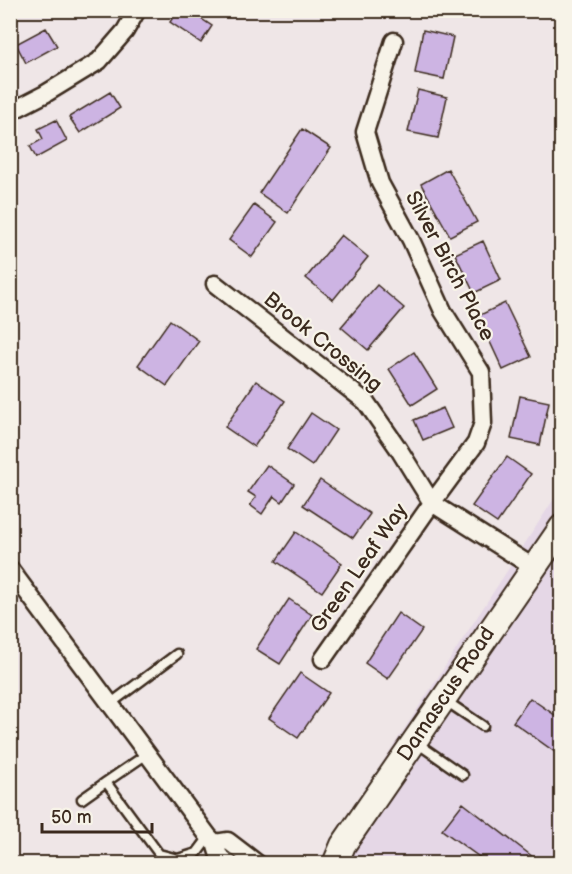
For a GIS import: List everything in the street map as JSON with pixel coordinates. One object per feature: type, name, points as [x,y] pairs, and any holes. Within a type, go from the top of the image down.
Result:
[{"type":"street","points":[[10,112],[99,61],[125,31],[137,10]]},
{"type":"street","name":"Silver Birch Place","points":[[394,41],[365,132],[380,183],[411,240],[443,311],[481,372],[483,423],[476,443],[432,503]]},
{"type":"street","name":"Brook Crossing","points":[[215,284],[366,402],[432,503]]},
{"type":"street","points":[[432,503],[533,567]]},
{"type":"street","name":"Green Leaf Way","points":[[323,659],[432,503]]},
{"type":"street","name":"Damascus Road","points":[[335,864],[343,845],[561,527]]},
{"type":"street","points":[[10,569],[212,840],[219,856],[230,864]]},
{"type":"street","points":[[212,840],[228,841],[258,864]]},
{"type":"lane","points":[[110,704],[177,654]]},
{"type":"lane","points":[[443,699],[483,726]]},
{"type":"lane","points":[[414,741],[463,775]]},
{"type":"lane","points":[[82,799],[147,754]]},
{"type":"lane","points":[[106,782],[159,854],[178,859],[197,853],[212,840]]},
{"type":"shaded area","points":[[561,488],[561,863],[334,864],[351,811]]},
{"type":"building","points":[[178,10],[188,10],[212,26],[201,43],[170,22]]},
{"type":"building","points":[[46,28],[57,46],[26,63],[16,44]]},
{"type":"building","points":[[423,30],[453,37],[444,79],[415,73]]},
{"type":"building","points":[[418,90],[447,97],[438,138],[408,132]]},
{"type":"building","points":[[110,92],[120,108],[80,133],[69,117]]},
{"type":"building","points":[[56,120],[67,141],[36,158],[30,146],[43,139],[38,129]]},
{"type":"building","points":[[302,129],[331,148],[288,213],[259,193]]},
{"type":"building","points":[[448,169],[477,222],[450,236],[421,184]]},
{"type":"building","points":[[254,205],[277,222],[252,257],[229,240]]},
{"type":"building","points":[[341,235],[368,257],[333,300],[306,278]]},
{"type":"building","points":[[483,241],[501,280],[474,293],[455,254]]},
{"type":"building","points":[[377,285],[404,308],[368,350],[341,327]]},
{"type":"building","points":[[505,303],[531,357],[503,370],[478,316]]},
{"type":"building","points":[[170,320],[199,341],[167,386],[138,365]]},
{"type":"building","points":[[414,352],[437,389],[412,405],[389,369]]},
{"type":"building","points":[[256,381],[285,401],[254,447],[225,427]]},
{"type":"building","points":[[520,396],[549,402],[540,445],[511,439]]},
{"type":"building","points":[[443,408],[452,428],[423,440],[414,420]]},
{"type":"building","points":[[311,413],[336,430],[312,466],[287,449]]},
{"type":"building","points":[[507,457],[531,474],[497,523],[472,506]]},
{"type":"building","points":[[267,465],[294,484],[282,502],[274,496],[262,514],[250,505],[256,497],[248,492]]},
{"type":"building","points":[[320,480],[370,514],[353,538],[303,505]]},
{"type":"building","points":[[296,532],[342,563],[322,592],[276,561]]},
{"type":"building","points":[[289,599],[312,615],[280,664],[256,649]]},
{"type":"building","points":[[398,613],[422,630],[388,679],[365,663]]},
{"type":"building","points":[[300,673],[329,693],[298,738],[269,718]]},
{"type":"building","points":[[530,698],[562,720],[562,757],[513,722]]},
{"type":"building","points":[[463,803],[542,864],[489,864],[442,830]]}]
